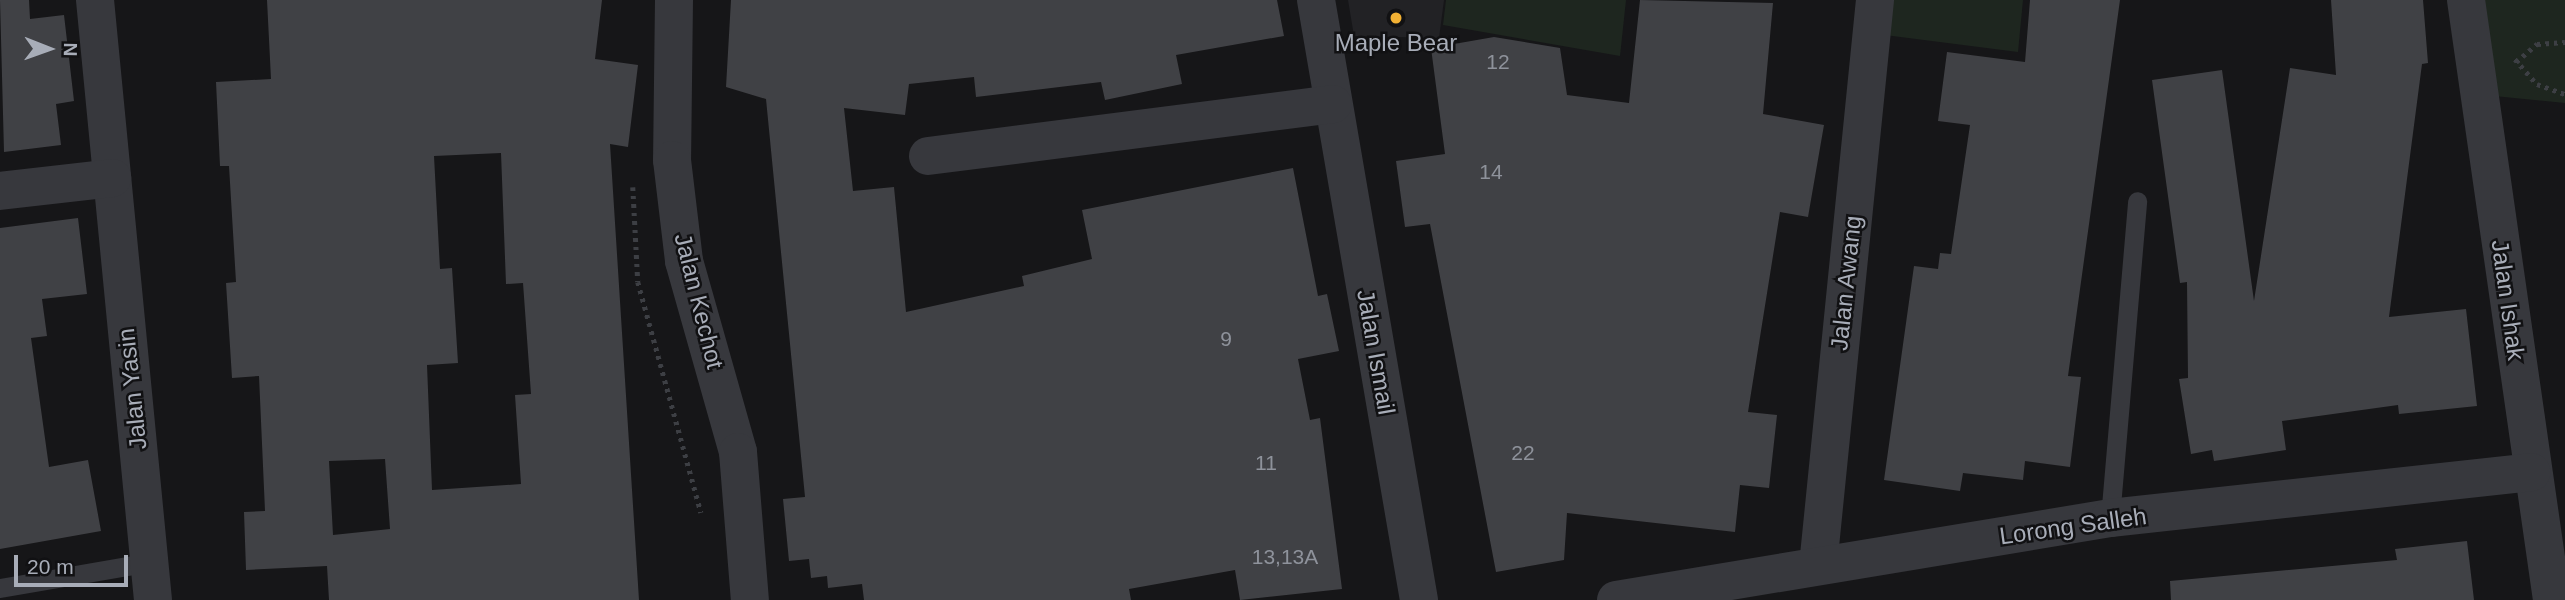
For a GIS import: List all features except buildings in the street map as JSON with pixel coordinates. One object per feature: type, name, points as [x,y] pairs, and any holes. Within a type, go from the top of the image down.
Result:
[{"type":"street","name":"Jalan Yasin","points":[[95,0],[152,600]]},
{"type":"street","name":"Jalan Kechot","points":[[674,0],[672,160],[684,261],[738,452],[750,600]]},
{"type":"street","name":"Jalan Ismail","points":[[1316,0],[1419,600]]},
{"type":"street","name":"Jalan Awang","points":[[1818,566],[1875,0]]},
{"type":"street","name":"Jalan Ishak","points":[[2466,0],[2552,600]]},
{"type":"street","points":[[928,156],[1333,104]]},
{"type":"street","points":[[0,191],[112,177]]},
{"type":"street","name":"Lorong Salleh","points":[[1616,600],[2110,518],[2532,471]]},
{"type":"lane","points":[[2110,518],[2137,201]]},
{"type":"lane","points":[[0,588],[150,562]]},
{"type":"path","points":[[2516,62],[2537,44],[2565,42]]},
{"type":"path","points":[[2512,53],[2516,62],[2537,84],[2565,94]]},
{"type":"shaded area","name":"Maple Bear","points":[[1348,0],[1444,0],[1439,38],[1354,36]]},
{"type":"shaded area","points":[[1446,0],[1626,0],[1620,56],[1443,25]]},
{"type":"shaded area","points":[[1880,0],[2023,0],[2018,52],[1877,34]]},
{"type":"shaded area","points":[[2470,0],[2565,0],[2565,103],[2484,95]]},
{"type":"place","name":"Maple Bear","points":[[1396,18]]}]
